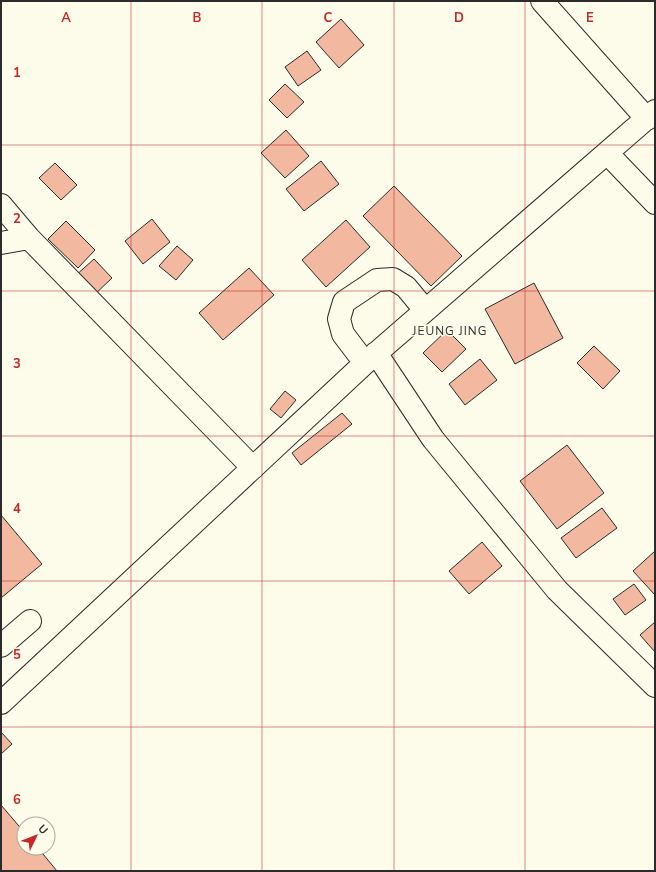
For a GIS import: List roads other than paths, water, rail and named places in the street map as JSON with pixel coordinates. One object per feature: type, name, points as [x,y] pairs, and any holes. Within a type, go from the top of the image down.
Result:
[{"type":"street","points":[[1,703],[370,358],[651,115],[542,1]]},
{"type":"street","points":[[607,153],[655,203]]},
{"type":"street","points":[[1,205],[29,238],[253,468]]},
{"type":"street","points":[[1,243],[29,238]]},
{"type":"street","points":[[425,310],[406,287],[392,279],[377,280],[344,302],[339,319],[343,334],[370,358],[557,590],[655,686]]},
{"type":"street","points":[[1,646],[30,621]]},
{"type":"district","name":"JEUNG JING","points":[[450,331]]}]
